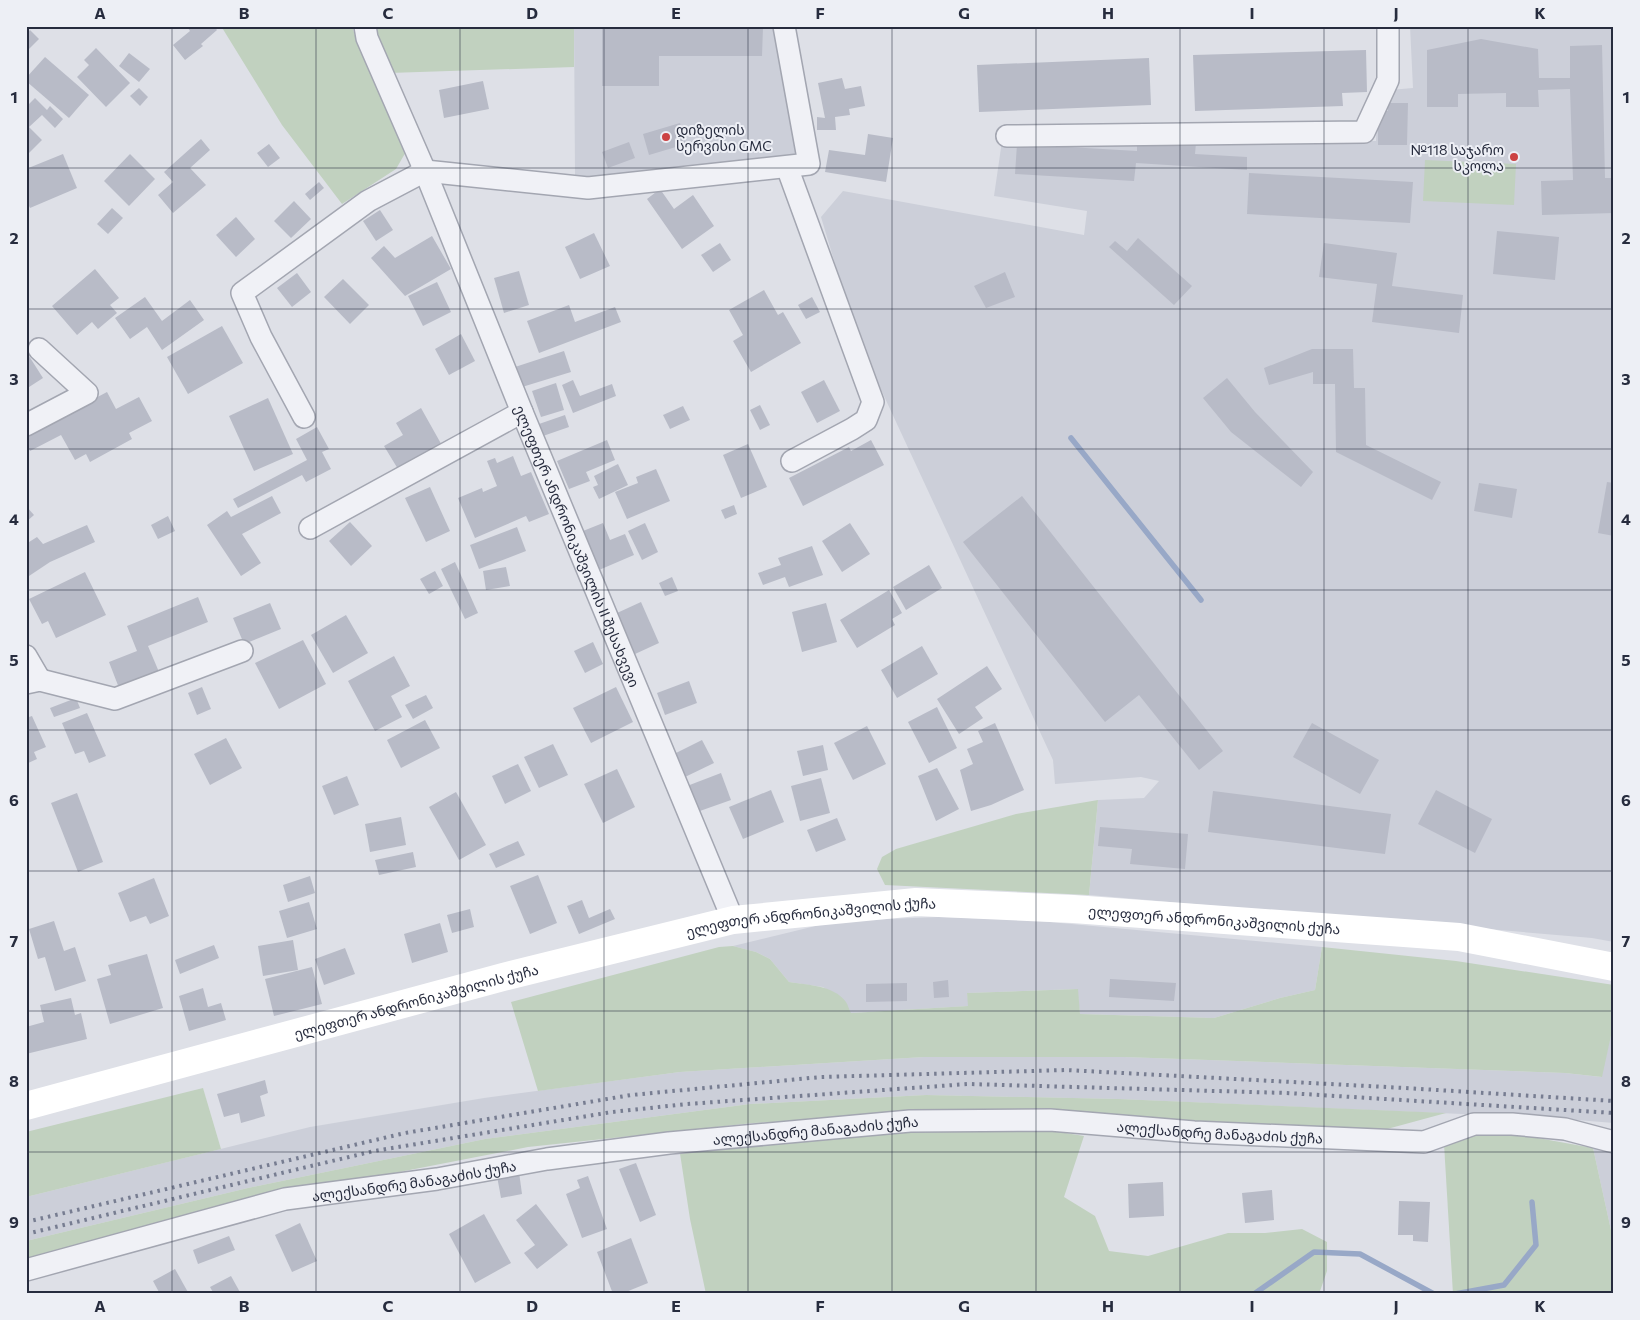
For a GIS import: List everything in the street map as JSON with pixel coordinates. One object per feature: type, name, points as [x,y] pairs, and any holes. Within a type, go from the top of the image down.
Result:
[{"type":"main road","name":"ელეფთერ ანდრონიკაშვილის ქუჩა","points":[[26,1106],[503,977],[733,920],[916,902],[1073,909],[1459,937],[1614,967]]},
{"type":"street","name":"ელეფთერ ანდრონიკაშვილის II შესახვევი","points":[[365,26],[367,38],[425,171],[522,412],[733,920]]},
{"type":"street","points":[[304,417],[262,337],[242,293],[368,201],[425,171],[588,188],[808,164],[784,26]]},
{"type":"street","points":[[1007,136],[1364,132],[1388,80],[1388,26]]},
{"type":"street","points":[[787,167],[873,402],[866,420],[792,461]]},
{"type":"street","points":[[26,425],[86,393],[39,349]]},
{"type":"street","points":[[310,528],[522,412]]},
{"type":"street","points":[[26,656],[33,682],[115,699],[242,651]]},
{"type":"street","name":"ალექსანდრე მანაგაძის ქუჩა","points":[[26,1270],[285,1199],[437,1179],[547,1159],[669,1143],[900,1122],[1050,1120],[1194,1132],[1424,1142],[1474,1124],[1512,1124],[1565,1129],[1614,1142]]},
{"type":"shaded area","points":[[574,26],[775,26],[799,150],[790,160],[605,178],[575,177]]},
{"type":"shaded area","points":[[1410,26],[1614,26],[1614,942],[1592,938],[1089,895],[1098,800],[1144,798],[1159,781],[1141,777],[1055,784],[1053,760],[858,340],[821,217],[843,191],[1084,235],[1087,211],[994,196],[1002,141],[1376,141],[1378,91],[1413,88]]},
{"type":"shaded area","points":[[939,917],[1028,920],[1322,947],[1315,990],[1280,998],[1214,1018],[1080,1014],[1077,989],[967,993],[969,1006],[850,1013],[845,1002],[823,987],[789,982],[770,959],[756,952],[733,946],[836,921]]},
{"type":"shaded area","points":[[1614,1022],[1614,1123],[1552,1118],[1119,1099],[926,1095],[750,1104],[485,1139],[248,1188],[26,1241],[26,1197],[310,1127],[484,1098],[680,1072],[924,1057],[1124,1057],[1565,1073],[1601,1077]]},
{"type":"shaded area","points":[[1593,1148],[1614,1152],[1614,1244]]},
{"type":"green space","points":[[221,26],[352,26],[356,39],[407,150],[396,169],[342,204],[282,125]]},
{"type":"green space","points":[[376,26],[574,26],[574,67],[389,73]]},
{"type":"green space","points":[[1425,160],[1516,164],[1514,205],[1423,201]]},
{"type":"green space","points":[[1098,800],[1089,895],[885,885],[877,869],[882,857],[896,849],[1016,814]]},
{"type":"green space","points":[[733,946],[756,952],[770,959],[789,982],[820,987],[835,992],[846,1002],[851,1013],[968,1006],[967,993],[1078,989],[1080,1014],[1214,1018],[1280,998],[1315,990],[1322,947],[1456,961],[1614,985],[1614,1022],[1602,1077],[1565,1073],[1124,1057],[924,1057],[680,1072],[538,1091],[511,1002],[719,947]]},
{"type":"green space","points":[[203,1088],[221,1149],[26,1197],[26,1132]]},
{"type":"green space","points":[[926,1095],[1119,1099],[1446,1113],[1365,1135],[971,1112],[753,1123],[528,1147],[291,1193],[26,1261],[26,1241],[248,1188],[485,1139],[750,1104]]},
{"type":"green space","points":[[1047,1130],[1084,1136],[1064,1197],[1095,1216],[1109,1251],[1148,1256],[1228,1233],[1265,1233],[1302,1229],[1327,1242],[1327,1271],[1319,1294],[706,1294],[690,1219],[679,1147],[934,1131]]},
{"type":"green space","points":[[1473,1132],[1521,1135],[1593,1148],[1614,1244],[1614,1294],[1453,1294],[1444,1144]]},
{"type":"building","points":[[190,26],[214,26],[217,30],[201,44],[203,46],[185,60],[173,45],[190,31],[188,28]]},
{"type":"building","points":[[602,26],[763,27],[762,56],[659,56],[659,86],[602,86]]},
{"type":"building","points":[[30,30],[39,39],[26,52],[26,35]]},
{"type":"building","points":[[1481,39],[1538,49],[1539,78],[1570,78],[1570,46],[1602,45],[1605,178],[1614,178],[1614,213],[1542,215],[1541,181],[1573,180],[1570,89],[1538,90],[1539,107],[1506,107],[1506,93],[1458,94],[1458,107],[1427,107],[1427,50]]},
{"type":"building","points":[[96,48],[130,83],[106,107],[77,77],[89,65],[84,60]]},
{"type":"building","points":[[1366,50],[1367,92],[1342,93],[1343,106],[1195,111],[1193,55]]},
{"type":"building","points":[[129,53],[150,69],[139,82],[119,66]]},
{"type":"building","points":[[45,57],[89,95],[69,118],[26,81],[26,78]]},
{"type":"building","points":[[1149,58],[1151,105],[979,112],[977,65]]},
{"type":"building","points":[[842,78],[845,89],[861,86],[865,106],[849,109],[850,115],[835,117],[836,130],[817,130],[817,117],[825,118],[818,83]]},
{"type":"building","points":[[483,81],[489,109],[444,118],[439,90]]},
{"type":"building","points":[[139,88],[148,97],[140,106],[130,96]]},
{"type":"building","points":[[35,98],[47,110],[50,106],[63,119],[55,128],[42,115],[29,127],[42,140],[26,156],[26,107]]},
{"type":"building","points":[[1388,103],[1408,103],[1407,145],[1378,145],[1378,111],[1388,111]]},
{"type":"building","points":[[680,123],[686,144],[649,155],[643,134]]},
{"type":"building","points":[[868,134],[893,138],[886,182],[825,172],[829,150],[865,155]]},
{"type":"building","points":[[201,139],[210,150],[190,168],[206,185],[173,213],[158,195],[173,182],[164,172]]},
{"type":"building","points":[[1137,139],[1196,143],[1195,154],[1247,157],[1247,170],[1136,163],[1134,181],[1015,174],[1017,144],[1137,151]]},
{"type":"building","points":[[629,142],[635,158],[608,168],[602,152]]},
{"type":"building","points":[[269,144],[280,158],[268,167],[257,153]]},
{"type":"building","points":[[63,154],[77,188],[30,208],[26,200],[26,169]]},
{"type":"building","points":[[130,154],[155,179],[129,206],[104,181]]},
{"type":"building","points":[[1249,173],[1413,182],[1410,223],[1247,214]]},
{"type":"building","points":[[319,182],[324,188],[310,200],[305,194]]},
{"type":"building","points":[[660,189],[674,209],[693,195],[714,226],[682,249],[647,199]]},
{"type":"building","points":[[294,201],[311,219],[291,238],[274,221]]},
{"type":"building","points":[[112,208],[123,218],[108,234],[97,224]]},
{"type":"building","points":[[380,210],[393,230],[376,241],[363,221]]},
{"type":"building","points":[[236,217],[255,239],[236,257],[216,235]]},
{"type":"building","points":[[1497,231],[1559,237],[1555,280],[1493,274]]},
{"type":"building","points":[[594,233],[610,266],[580,279],[565,247]]},
{"type":"building","points":[[432,236],[451,269],[405,296],[371,258],[384,246],[395,258]]},
{"type":"building","points":[[1138,238],[1192,286],[1174,305],[1109,247],[1115,241],[1127,251]]},
{"type":"building","points":[[720,243],[731,260],[713,272],[701,255]]},
{"type":"building","points":[[1324,243],[1397,253],[1392,286],[1463,295],[1459,333],[1372,322],[1377,284],[1319,277]]},
{"type":"building","points":[[95,269],[119,298],[110,305],[117,313],[98,329],[92,322],[77,335],[52,306]]},
{"type":"building","points":[[519,271],[529,305],[504,313],[494,278]]},
{"type":"building","points":[[1005,272],[1015,297],[986,308],[974,286]]},
{"type":"building","points":[[297,273],[311,292],[292,307],[277,288]]},
{"type":"building","points":[[343,279],[369,305],[350,324],[324,297]]},
{"type":"building","points":[[437,282],[451,312],[423,326],[408,296]]},
{"type":"building","points":[[764,290],[778,315],[783,312],[801,343],[751,372],[733,341],[743,335],[729,310]]},
{"type":"building","points":[[145,297],[162,321],[190,300],[204,320],[162,350],[147,327],[130,339],[115,318]]},
{"type":"building","points":[[812,297],[820,312],[806,319],[798,305]]},
{"type":"building","points":[[569,305],[575,322],[615,307],[621,322],[539,353],[527,321]]},
{"type":"building","points":[[222,326],[243,363],[188,394],[167,357]]},
{"type":"building","points":[[461,334],[475,361],[449,375],[435,349]]},
{"type":"building","points":[[1312,349],[1353,349],[1354,388],[1365,388],[1366,445],[1441,482],[1432,500],[1336,452],[1335,384],[1313,384],[1313,372],[1269,385],[1264,368]]},
{"type":"building","points":[[564,351],[571,372],[522,387],[515,367]]},
{"type":"building","points":[[29,356],[43,378],[26,389],[26,357]]},
{"type":"building","points":[[1227,378],[1255,412],[1313,472],[1301,487],[1231,432],[1203,398]]},
{"type":"building","points":[[573,380],[580,396],[612,384],[616,396],[573,413],[562,385]]},
{"type":"building","points":[[824,380],[840,411],[817,423],[801,392]]},
{"type":"building","points":[[556,383],[564,410],[541,417],[532,391]]},
{"type":"building","points":[[107,392],[116,409],[139,397],[152,421],[129,433],[132,439],[90,462],[86,454],[75,460],[61,435],[30,451],[26,443],[26,435]]},
{"type":"building","points":[[268,398],[293,454],[254,471],[229,416]]},
{"type":"building","points":[[760,405],[770,425],[760,430],[750,410]]},
{"type":"building","points":[[683,406],[690,420],[670,429],[663,415]]},
{"type":"building","points":[[421,408],[444,449],[401,474],[384,446],[403,435],[396,423]]},
{"type":"building","points":[[565,415],[569,427],[543,436],[539,424]]},
{"type":"building","points":[[317,427],[329,449],[322,452],[331,469],[306,482],[302,475],[238,508],[233,499],[307,460],[296,439]]},
{"type":"building","points":[[607,440],[615,460],[586,472],[590,481],[569,489],[557,461]]},
{"type":"building","points":[[871,440],[884,465],[803,506],[789,478],[849,447],[851,451]]},
{"type":"building","points":[[748,444],[767,487],[741,498],[723,455]]},
{"type":"building","points":[[513,456],[521,476],[531,472],[549,514],[529,522],[526,516],[475,538],[458,498],[482,488],[483,492],[497,486],[487,461],[495,458],[497,463]]},
{"type":"building","points":[[618,464],[628,485],[599,499],[593,487],[598,485],[594,476]]},
{"type":"building","points":[[656,469],[670,501],[627,519],[615,492],[638,483],[636,477]]},
{"type":"building","points":[[1607,482],[1614,483],[1614,536],[1598,533]]},
{"type":"building","points":[[1479,483],[1517,489],[1512,518],[1474,511]]},
{"type":"building","points":[[430,487],[450,531],[426,542],[405,498]]},
{"type":"building","points":[[272,496],[281,513],[242,534],[261,563],[241,576],[207,525],[227,511],[231,517]]},
{"type":"building","points":[[1022,496],[1223,751],[1199,770],[1139,695],[1105,722],[963,542]]},
{"type":"building","points":[[734,505],[737,514],[725,519],[721,510]]},
{"type":"building","points":[[26,506],[34,515],[26,522]]},
{"type":"building","points":[[168,516],[175,531],[158,539],[151,525]]},
{"type":"building","points":[[350,522],[372,546],[351,566],[329,541]]},
{"type":"building","points":[[603,523],[610,540],[625,534],[634,555],[599,570],[583,531]]},
{"type":"building","points":[[645,523],[658,552],[642,560],[628,531]]},
{"type":"building","points":[[850,523],[870,554],[842,572],[822,541]]},
{"type":"building","points":[[87,525],[95,542],[50,562],[26,578],[26,544],[37,537],[43,544]]},
{"type":"building","points":[[517,527],[526,551],[479,569],[470,545]]},
{"type":"building","points":[[812,546],[823,575],[789,587],[785,577],[763,585],[758,573],[781,565],[778,558]]},
{"type":"building","points":[[455,562],[478,613],[465,619],[441,569]]},
{"type":"building","points":[[929,565],[942,588],[906,610],[893,587]]},
{"type":"building","points":[[506,567],[510,586],[486,590],[483,571]]},
{"type":"building","points":[[435,571],[443,586],[429,594],[420,579]]},
{"type":"building","points":[[85,572],[106,615],[56,638],[48,621],[42,624],[29,599]]},
{"type":"building","points":[[672,577],[678,591],[665,596],[659,583]]},
{"type":"building","points":[[889,590],[902,613],[892,619],[895,625],[857,648],[840,620]]},
{"type":"building","points":[[198,597],[208,622],[148,646],[159,672],[119,688],[109,662],[137,651],[127,626]]},
{"type":"building","points":[[641,602],[659,643],[635,654],[617,613]]},
{"type":"building","points":[[270,603],[281,629],[244,644],[233,618]]},
{"type":"building","points":[[826,603],[837,642],[802,652],[792,612]]},
{"type":"building","points":[[346,615],[368,653],[333,673],[311,635]]},
{"type":"building","points":[[303,640],[326,684],[279,709],[255,663]]},
{"type":"building","points":[[593,642],[603,664],[585,673],[574,651]]},
{"type":"building","points":[[922,646],[938,674],[897,698],[881,670]]},
{"type":"building","points":[[394,656],[410,686],[391,696],[402,717],[375,731],[348,681]]},
{"type":"building","points":[[987,666],[1002,689],[975,707],[983,718],[959,734],[937,699]]},
{"type":"building","points":[[689,681],[697,703],[665,715],[657,693]]},
{"type":"building","points":[[202,687],[211,709],[197,715],[188,693]]},
{"type":"building","points":[[616,687],[633,722],[591,743],[573,708]]},
{"type":"building","points":[[426,695],[433,708],[413,719],[405,705]]},
{"type":"building","points":[[76,698],[80,708],[54,717],[50,708]]},
{"type":"building","points":[[937,707],[957,748],[929,763],[908,722]]},
{"type":"building","points":[[87,713],[106,756],[89,763],[84,751],[75,754],[62,723]]},
{"type":"building","points":[[32,716],[46,747],[34,752],[37,759],[26,764],[26,718]]},
{"type":"building","points":[[425,720],[440,748],[401,768],[387,740]]},
{"type":"building","points":[[995,723],[1024,790],[991,805],[971,811],[960,770],[973,764],[967,749],[983,742],[978,731]]},
{"type":"building","points":[[1312,723],[1379,760],[1360,794],[1293,757]]},
{"type":"building","points":[[867,726],[886,764],[853,780],[834,743]]},
{"type":"building","points":[[226,738],[242,768],[210,785],[194,754]]},
{"type":"building","points":[[702,740],[714,763],[685,777],[674,754]]},
{"type":"building","points":[[553,744],[568,775],[539,788],[524,757]]},
{"type":"building","points":[[823,745],[828,770],[803,776],[797,751]]},
{"type":"building","points":[[518,764],[531,791],[505,804],[492,776]]},
{"type":"building","points":[[937,768],[959,809],[936,821],[918,776]]},
{"type":"building","points":[[617,769],[635,807],[603,823],[584,784]]},
{"type":"building","points":[[721,773],[731,800],[697,812],[687,786]]},
{"type":"building","points":[[347,776],[359,805],[334,815],[322,786]]},
{"type":"building","points":[[821,778],[830,813],[800,821],[791,786]]},
{"type":"building","points":[[771,790],[784,822],[743,839],[729,807]]},
{"type":"building","points":[[1436,790],[1492,819],[1475,853],[1418,824]]},
{"type":"building","points":[[1213,791],[1391,814],[1385,854],[1208,832]]},
{"type":"building","points":[[456,792],[486,845],[459,860],[429,807]]},
{"type":"building","points":[[77,793],[103,862],[78,872],[51,803]]},
{"type":"building","points":[[401,817],[406,845],[370,852],[365,824]]},
{"type":"building","points":[[837,818],[846,840],[816,852],[807,830]]},
{"type":"building","points":[[1100,827],[1188,834],[1185,869],[1130,864],[1132,849],[1098,846]]},
{"type":"building","points":[[518,841],[525,855],[496,868],[489,854]]},
{"type":"building","points":[[413,852],[416,867],[379,875],[375,860]]},
{"type":"building","points":[[538,875],[557,923],[530,934],[510,886]]},
{"type":"building","points":[[310,876],[315,893],[288,902],[283,885]]},
{"type":"building","points":[[154,878],[169,916],[150,924],[146,916],[130,922],[118,893]]},
{"type":"building","points":[[582,900],[589,918],[610,909],[615,919],[579,934],[567,906]]},
{"type":"building","points":[[309,902],[317,929],[287,938],[279,911]]},
{"type":"building","points":[[470,909],[474,927],[452,933],[447,915]]},
{"type":"building","points":[[54,921],[64,951],[75,947],[86,981],[55,991],[45,957],[38,959],[29,929]]},
{"type":"building","points":[[440,923],[448,952],[412,963],[404,934]]},
{"type":"building","points":[[293,940],[298,970],[263,976],[258,946]]},
{"type":"building","points":[[214,945],[219,958],[180,974],[175,960]]},
{"type":"building","points":[[345,948],[355,974],[324,985],[315,959]]},
{"type":"building","points":[[147,954],[163,1008],[110,1024],[97,979],[111,975],[108,965]]},
{"type":"building","points":[[312,967],[322,1004],[274,1016],[265,979]]},
{"type":"building","points":[[1110,979],[1176,983],[1174,1001],[1109,997]]},
{"type":"building","points":[[948,980],[949,997],[934,998],[933,982]]},
{"type":"building","points":[[907,983],[907,1001],[866,1002],[866,984]]},
{"type":"building","points":[[203,988],[208,1007],[221,1003],[226,1020],[189,1031],[179,996]]},
{"type":"building","points":[[71,998],[75,1015],[81,1013],[87,1039],[26,1054],[26,1027],[44,1022],[40,1005]]},
{"type":"building","points":[[265,1080],[268,1093],[260,1096],[265,1116],[241,1123],[239,1113],[224,1117],[217,1094]]},
{"type":"building","points":[[636,1163],[656,1215],[640,1222],[619,1169]]},
{"type":"building","points":[[519,1172],[522,1194],[501,1198],[497,1176]]},
{"type":"building","points":[[588,1176],[607,1229],[582,1238],[566,1194],[580,1188],[577,1180]]},
{"type":"building","points":[[1163,1182],[1164,1216],[1129,1218],[1128,1184]]},
{"type":"building","points":[[1272,1190],[1274,1220],[1245,1223],[1242,1193]]},
{"type":"building","points":[[1399,1201],[1430,1202],[1428,1242],[1413,1241],[1413,1235],[1398,1235]]},
{"type":"building","points":[[536,1204],[568,1245],[537,1269],[524,1253],[535,1245],[516,1220]]},
{"type":"building","points":[[484,1214],[511,1263],[475,1283],[449,1234]]},
{"type":"building","points":[[300,1223],[317,1261],[292,1272],[275,1235]]},
{"type":"building","points":[[229,1236],[235,1250],[198,1264],[193,1250]]},
{"type":"building","points":[[631,1238],[648,1283],[621,1294],[613,1294],[597,1252]]},
{"type":"building","points":[[175,1269],[189,1294],[160,1294],[153,1281]]},
{"type":"building","points":[[231,1276],[241,1294],[214,1294],[210,1287]]},
{"type":"waterway","points":[[1071,438],[1201,600]]},
{"type":"waterway","points":[[1455,1294],[1504,1285],[1536,1245],[1532,1202]]},
{"type":"waterway","points":[[1254,1294],[1314,1252],[1360,1254],[1434,1294]]},
{"type":"railway","points":[[26,1222],[405,1133],[631,1095],[821,1077],[1066,1070],[1614,1101]]},
{"type":"railway","points":[[26,1234],[374,1151],[612,1112],[687,1104],[968,1084],[1287,1093],[1614,1113]]},
{"type":"place","name":"დიზელის სერვისი GMC","points":[[666,137]]},
{"type":"place","name":"№118 საჯარო სკოლა","points":[[1514,157]]}]
